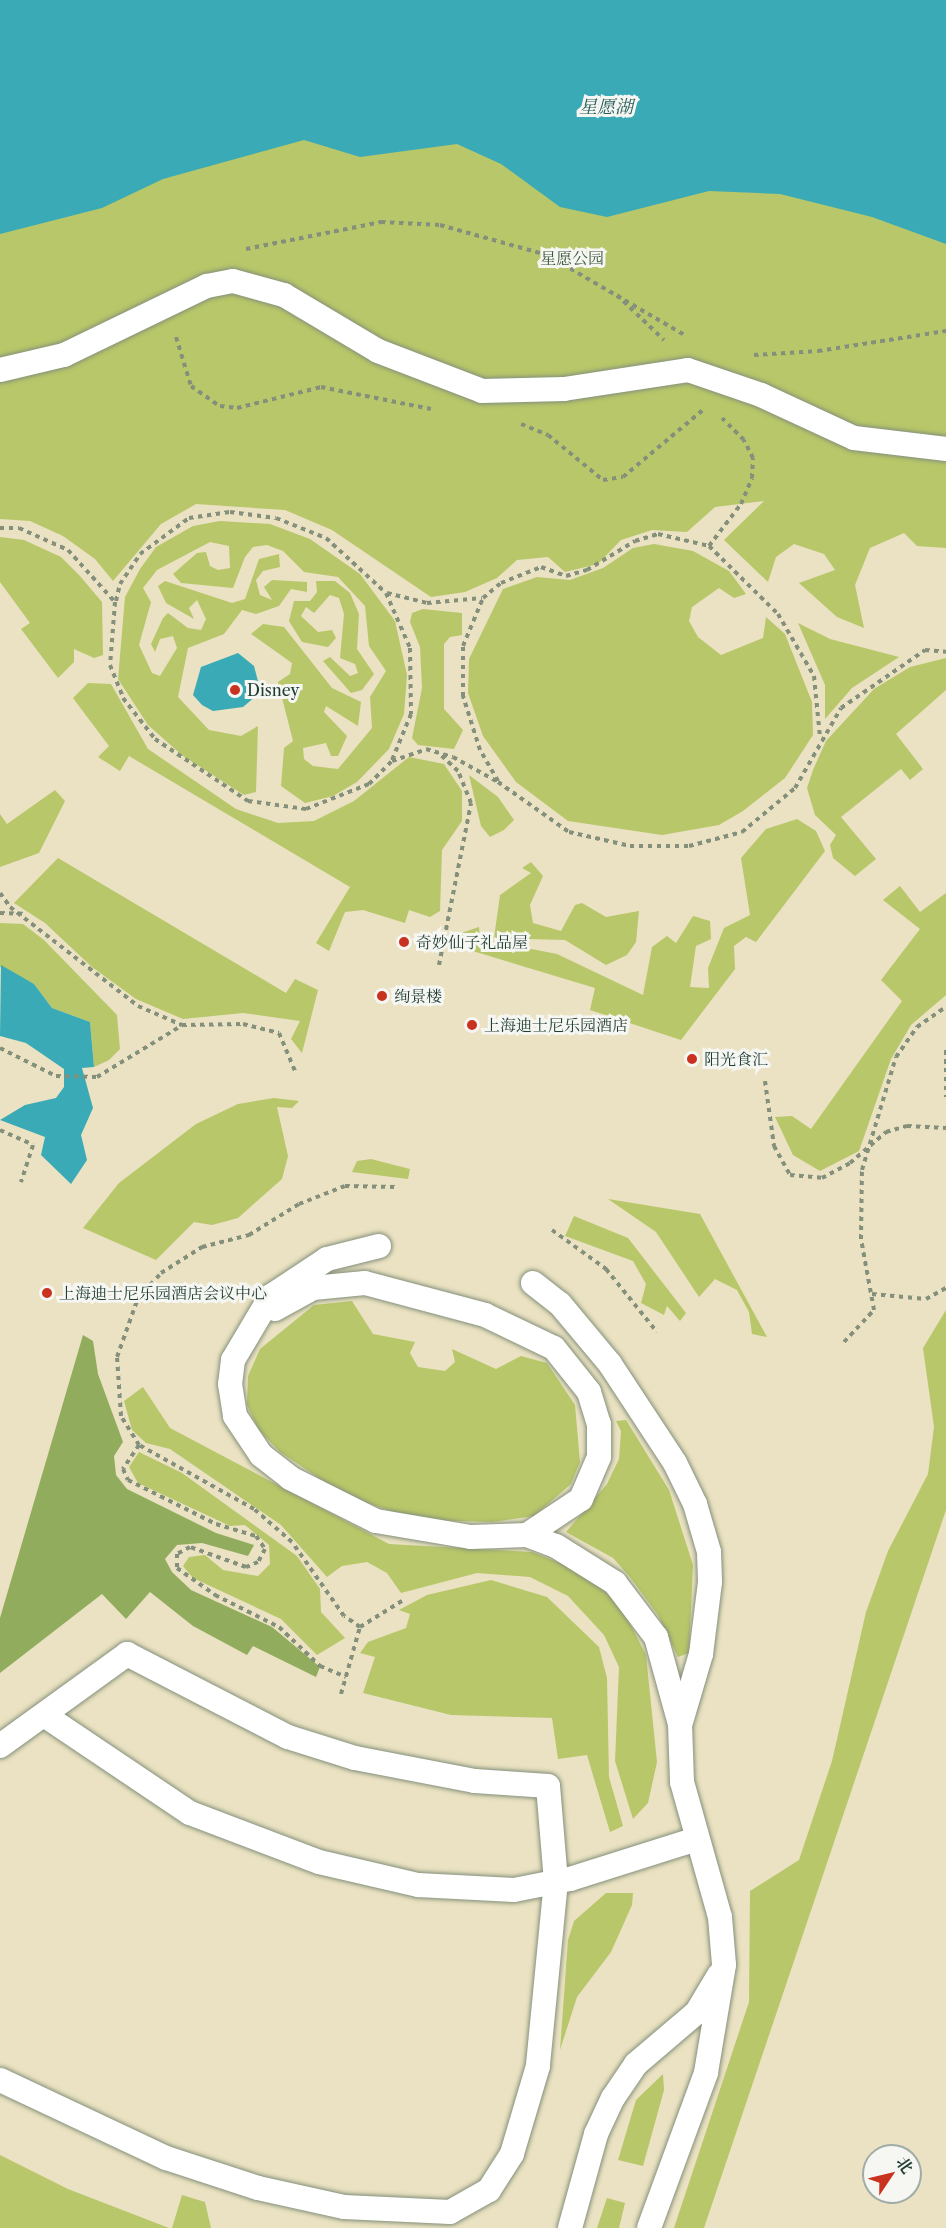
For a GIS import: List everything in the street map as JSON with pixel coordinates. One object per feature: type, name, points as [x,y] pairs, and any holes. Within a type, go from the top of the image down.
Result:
[{"type":"lane","points":[[0,370],[64,355],[207,286],[233,281],[285,295],[378,351],[482,391],[564,389],[688,370],[761,395],[854,438],[946,449]]},
{"type":"lane","points":[[379,1246],[327,1259],[299,1275],[271,1296],[241,1341],[230,1384],[236,1416],[261,1455],[290,1478],[376,1521],[471,1537],[527,1535],[591,1565],[639,1608],[656,1637],[680,1724],[682,1782],[720,1917],[724,1965],[706,2073],[649,2228]]},
{"type":"lane","points":[[241,1341],[288,1299],[338,1283],[417,1293],[530,1332],[610,1364]]},
{"type":"lane","points":[[533,1283],[560,1304],[610,1364],[675,1463],[709,1552],[707,1621],[680,1724]]},
{"type":"lane","points":[[527,1535],[581,1499],[593,1477],[600,1439],[589,1392],[554,1348],[530,1332]]},
{"type":"lane","points":[[0,1746],[47,1717],[127,1654],[288,1737],[333,1751],[475,1781],[548,1786],[556,1881],[538,2066],[512,2154],[489,2190],[450,2212],[344,2207],[258,2188],[166,2158],[0,2080]]},
{"type":"lane","points":[[47,1717],[190,1814],[319,1862],[418,1885],[514,1890],[556,1881],[697,1839]]},
{"type":"lane","points":[[570,2228],[596,2134],[613,2098],[636,2064],[698,2012],[724,1965]]},
{"type":"path","points":[[239,251],[381,222],[440,225],[547,255],[696,340]]},
{"type":"path","points":[[750,354],[818,351],[946,331]]},
{"type":"path","points":[[230,512],[276,518],[326,538],[386,592],[410,648],[411,714],[392,761],[369,784],[306,809],[248,801],[155,739],[123,698],[110,664],[116,602],[120,584],[165,531],[189,518],[230,512]]},
{"type":"path","points":[[0,528],[19,528],[68,550],[116,602]]},
{"type":"path","points":[[498,782],[480,750],[463,696],[463,646],[483,598],[501,583],[541,567],[566,576],[587,570],[635,541],[658,534],[709,546],[748,580],[802,647],[814,676],[820,738]]},
{"type":"path","points":[[386,592],[427,603],[483,598]]},
{"type":"path","points":[[392,761],[426,749],[438,752],[498,782],[569,832],[630,846],[688,846],[742,831],[795,788],[820,738],[841,708],[875,681],[925,650],[946,652]]},
{"type":"path","points":[[438,752],[458,771],[471,803],[439,965]]},
{"type":"path","points":[[0,893],[138,1006],[182,1025],[243,1024],[279,1033],[295,1071]]},
{"type":"path","points":[[0,913],[25,914]]},
{"type":"path","points":[[844,1342],[866,1323],[874,1310],[861,1239],[862,1170],[896,1057],[917,1027],[946,1007]]},
{"type":"path","points":[[0,1048],[56,1076],[97,1077],[182,1025]]},
{"type":"path","points":[[946,1050],[946,1097]]},
{"type":"path","points":[[765,1081],[774,1146],[789,1175],[822,1178],[869,1148],[886,1132],[907,1126],[946,1128]]},
{"type":"path","points":[[0,1130],[33,1145],[21,1182]]},
{"type":"path","points":[[552,1230],[606,1269],[657,1332]]},
{"type":"path","points":[[872,1294],[926,1299],[946,1288]]},
{"type":"path","points":[[139,1445],[123,1469],[128,1480],[216,1524],[256,1536],[265,1549],[258,1562],[246,1567],[190,1547],[177,1554],[177,1568],[215,1595],[279,1627],[320,1666],[346,1677]]},
{"type":"path","points":[[341,1695],[360,1628],[405,1599]]},
{"type":"green space","name":"星愿公园","points":[[0,0],[946,0],[946,548],[917,546],[904,533],[870,548],[855,585],[864,628],[837,617],[799,583],[835,570],[824,554],[794,544],[776,557],[768,582],[724,540],[764,501],[715,507],[687,532],[652,530],[621,540],[598,564],[565,572],[548,557],[517,560],[497,578],[465,592],[431,597],[332,530],[285,510],[196,504],[161,524],[113,581],[95,559],[63,536],[30,521],[0,519]]},
{"type":"green space","points":[[220,521],[270,524],[310,539],[360,574],[395,621],[407,675],[404,714],[389,749],[357,782],[333,796],[305,803],[281,786],[284,748],[293,741],[278,682],[290,674],[292,663],[251,634],[263,624],[284,627],[332,688],[361,702],[358,726],[326,706],[324,712],[347,736],[338,756],[331,756],[326,743],[303,748],[304,759],[313,766],[338,769],[372,728],[370,697],[386,671],[369,646],[365,606],[338,577],[304,572],[283,551],[267,545],[253,547],[245,557],[233,588],[181,583],[173,574],[197,553],[206,552],[210,566],[218,570],[230,568],[229,546],[210,542],[157,570],[143,588],[151,602],[139,645],[152,673],[160,676],[177,648],[173,636],[160,639],[155,652],[151,644],[163,618],[168,613],[188,628],[201,630],[206,619],[197,600],[189,608],[194,619],[166,603],[158,586],[165,581],[232,603],[245,599],[259,559],[279,554],[280,567],[263,571],[256,580],[260,595],[272,600],[264,587],[272,580],[307,582],[307,592],[291,589],[279,606],[256,614],[242,610],[224,634],[188,648],[178,697],[209,730],[241,736],[258,726],[256,792],[244,795],[183,756],[148,725],[118,679],[125,597],[140,569],[156,547],[193,526]]},
{"type":"green space","points":[[0,537],[24,540],[61,557],[80,576],[102,602],[103,655],[94,658],[74,649],[74,662],[58,678],[21,629],[30,623],[0,582]]},
{"type":"green space","points":[[654,544],[693,551],[729,571],[746,594],[734,598],[719,588],[692,607],[689,621],[698,637],[721,655],[763,638],[766,617],[785,634],[812,702],[813,735],[785,778],[743,811],[719,825],[662,835],[568,821],[516,782],[483,736],[468,693],[469,659],[503,589],[537,577],[570,580],[603,568],[633,548]]},
{"type":"green space","points":[[316,581],[335,581],[350,593],[359,614],[357,649],[374,674],[362,690],[351,693],[323,661],[330,657],[350,676],[358,673],[355,664],[340,658],[344,614],[339,598],[330,595],[314,613],[306,607],[301,616],[318,632],[332,630],[336,638],[328,647],[302,642],[289,621],[294,601],[310,601],[317,592]]},
{"type":"green space","points":[[423,609],[462,613],[462,635],[450,637],[444,644],[444,709],[463,730],[454,749],[418,745],[412,738],[422,688],[420,647],[410,622],[412,613]]},
{"type":"green space","points":[[798,623],[830,639],[899,657],[852,688],[825,719],[825,685]]},
{"type":"green space","points":[[946,658],[946,690],[896,734],[923,769],[910,780],[901,769],[841,817],[876,859],[855,876],[833,858],[830,845],[836,835],[815,815],[807,788],[813,770],[826,741],[874,689],[910,667]]},
{"type":"green space","points":[[88,683],[111,684],[148,749],[236,809],[278,823],[314,821],[354,801],[409,757],[444,764],[462,791],[462,821],[442,850],[440,911],[430,917],[409,910],[405,923],[363,910],[345,912],[329,951],[316,943],[350,887],[129,756],[120,771],[98,757],[109,746],[73,698]]},
{"type":"green space","points":[[469,775],[498,797],[514,820],[504,830],[490,837],[481,826]]},
{"type":"green space","points":[[55,790],[65,801],[39,853],[0,867],[0,814],[7,824]]},
{"type":"green space","points":[[797,819],[816,831],[825,851],[756,942],[746,937],[734,946],[735,969],[681,1040],[590,1010],[595,988],[466,949],[461,933],[479,927],[480,939],[557,954],[643,995],[652,947],[667,936],[676,943],[693,916],[710,921],[711,939],[696,946],[690,987],[709,988],[708,968],[724,928],[750,915],[741,858],[766,829]]},
{"type":"green space","points":[[58,858],[286,993],[295,979],[318,990],[302,1053],[291,1039],[300,1021],[243,1013],[183,1019],[136,999],[92,967],[45,923],[14,903]]},
{"type":"green space","points":[[531,862],[543,876],[530,905],[533,923],[561,931],[575,905],[582,903],[606,917],[639,911],[636,942],[627,955],[606,965],[565,940],[494,938],[500,895],[531,873],[522,868]]},
{"type":"green space","points":[[900,886],[920,912],[946,893],[946,995],[911,1025],[891,1059],[859,1151],[820,1171],[793,1155],[775,1117],[792,1116],[811,1129],[902,1001],[881,980],[920,929],[883,900]]},
{"type":"green space","points":[[0,923],[23,924],[44,940],[117,1015],[120,1049],[109,1060],[94,1067],[90,1022],[52,1008],[34,984],[0,967]]},
{"type":"green space","points":[[274,1098],[299,1101],[292,1108],[277,1107],[288,1156],[282,1179],[238,1218],[212,1225],[194,1222],[156,1260],[83,1228],[119,1183],[196,1124],[238,1104]]},
{"type":"green space","points":[[371,1159],[410,1169],[408,1179],[352,1172],[357,1161]]},
{"type":"green space","points":[[608,1199],[700,1214],[767,1337],[752,1334],[749,1312],[737,1290],[715,1279],[699,1297],[656,1232]]},
{"type":"green space","points":[[574,1216],[628,1238],[686,1313],[680,1321],[667,1306],[664,1315],[641,1303],[646,1284],[633,1261],[565,1236]]},
{"type":"green space","points":[[352,1301],[373,1334],[415,1342],[410,1353],[418,1367],[445,1371],[455,1362],[452,1349],[496,1369],[521,1356],[547,1363],[575,1405],[580,1462],[571,1484],[534,1516],[493,1522],[418,1520],[346,1496],[280,1452],[258,1429],[247,1405],[248,1376],[260,1349],[314,1305]]},
{"type":"green space","points":[[946,1310],[946,1510],[704,2228],[674,2228],[749,2002],[750,1891],[799,1860],[832,1761],[866,1612],[888,1551],[928,1474],[934,1427],[923,1348]]},
{"type":"green space","points":[[83,1335],[93,1341],[98,1374],[123,1442],[114,1456],[116,1475],[127,1489],[216,1533],[254,1545],[248,1556],[202,1543],[177,1545],[165,1559],[172,1572],[191,1590],[272,1627],[320,1667],[316,1677],[253,1646],[247,1655],[193,1626],[150,1592],[126,1619],[102,1594],[0,1673],[0,1618]]},
{"type":"green space","points":[[143,1387],[170,1428],[389,1544],[532,1552],[588,1574],[623,1610],[646,1655],[657,1762],[648,1803],[633,1819],[615,1761],[619,1667],[604,1635],[568,1596],[530,1577],[477,1573],[401,1593],[387,1573],[367,1562],[342,1566],[327,1577],[281,1525],[170,1449],[146,1443],[132,1430],[124,1401]]},
{"type":"green space","points":[[626,1420],[669,1490],[693,1565],[689,1653],[678,1657],[658,1615],[613,1558],[566,1532],[607,1484],[619,1459],[621,1431],[616,1421]]},
{"type":"green space","points":[[139,1452],[182,1473],[297,1556],[320,1589],[321,1612],[345,1638],[317,1655],[281,1619],[193,1578],[183,1566],[189,1557],[205,1555],[223,1570],[258,1576],[270,1564],[269,1545],[245,1525],[230,1526],[138,1483],[129,1467]]},
{"type":"green space","points":[[491,1580],[547,1597],[599,1647],[607,1678],[609,1777],[623,1826],[610,1832],[587,1755],[558,1759],[552,1718],[451,1715],[363,1693],[375,1657],[360,1653],[368,1642],[406,1628],[410,1614],[399,1610],[427,1595]]},
{"type":"green space","points":[[606,1893],[633,1893],[632,1905],[611,1952],[577,1997],[560,2050],[568,1940],[574,1921]]},
{"type":"green space","points":[[663,2074],[664,2090],[643,2166],[618,2160],[636,2100]]},
{"type":"green space","points":[[0,2155],[68,2189],[169,2228],[0,2228]]},
{"type":"green space","points":[[182,2195],[205,2202],[211,2228],[172,2228]]},
{"type":"green space","points":[[607,2198],[625,2203],[619,2228],[597,2228]]},
{"type":"water","name":"星愿湖","points":[[0,0],[946,0],[946,244],[872,217],[780,194],[709,191],[607,217],[560,207],[501,164],[457,144],[360,157],[304,140],[163,179],[102,208],[0,234]]},
{"type":"water","points":[[238,653],[254,666],[260,689],[256,696],[243,707],[213,711],[202,705],[193,695],[201,667]]},
{"type":"water","points":[[1,965],[34,984],[52,1008],[90,1022],[94,1067],[82,1068],[93,1108],[81,1135],[87,1160],[71,1184],[41,1155],[45,1137],[0,1120],[25,1105],[56,1098],[64,1087],[64,1069],[26,1043],[0,1036]]},
{"type":"place","name":"Disney","points":[[235,690]]},
{"type":"place","name":"奇妙仙子礼品屋","points":[[404,942]]},
{"type":"place","name":"绚景楼","points":[[382,996]]},
{"type":"place","name":"上海迪士尼乐园酒店","points":[[472,1025]]},
{"type":"place","name":"阳光食汇","points":[[692,1059]]},
{"type":"place","name":"上海迪士尼乐园酒店会议中心","points":[[47,1293]]}]
